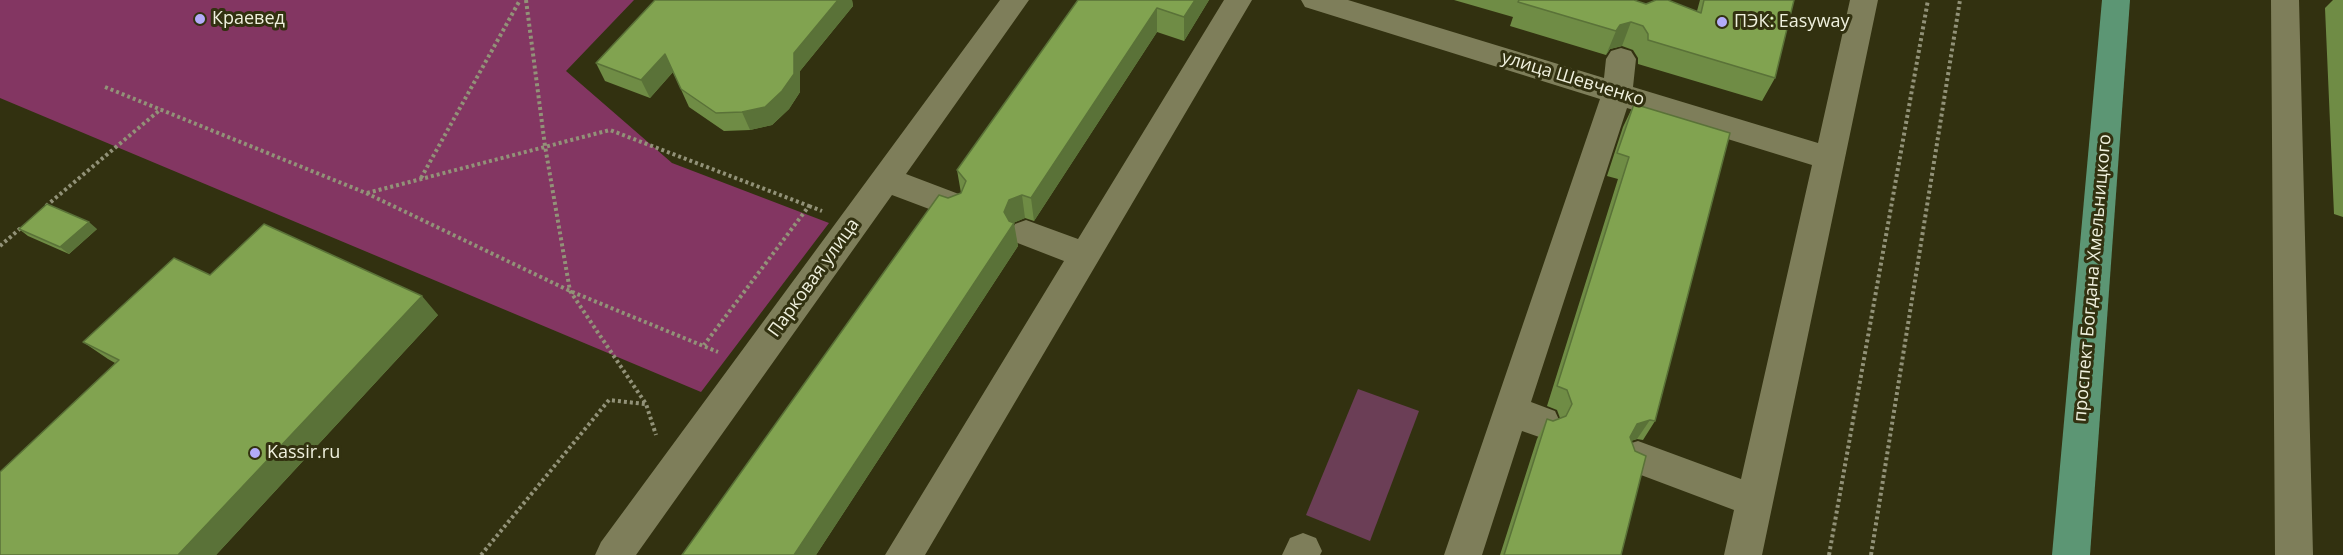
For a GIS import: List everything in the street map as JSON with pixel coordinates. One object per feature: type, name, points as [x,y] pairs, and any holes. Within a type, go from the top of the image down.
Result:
[{"type":"main road","name":"проспект Богдана Хмельницкого","points":[[2071,555],[2116,0]]},
{"type":"street","name":"Парковая улица","points":[[614,555],[1015,0]]},
{"type":"street","points":[[903,555],[1238,0]]},
{"type":"street","name":"улица Шевченко","points":[[1315,0],[1831,159]]},
{"type":"street","points":[[1743,555],[1864,0]]},
{"type":"street","points":[[2285,0],[2294,555]]},
{"type":"street","points":[[1463,555],[1527,416],[1617,93],[1621,59]]},
{"type":"street","points":[[885,179],[953,205]]},
{"type":"street","points":[[1026,233],[1085,255]]},
{"type":"street","points":[[1638,457],[1755,501]]},
{"type":"path","points":[[421,178],[520,0]]},
{"type":"path","points":[[526,0],[545,146],[570,291],[646,404],[659,445]]},
{"type":"path","points":[[1829,555],[1929,0]]},
{"type":"path","points":[[1871,555],[1960,0]]},
{"type":"path","points":[[105,87],[366,193],[570,291],[751,366]]},
{"type":"path","points":[[45,208],[161,109]]},
{"type":"path","points":[[366,193],[610,130],[809,206],[704,345]]},
{"type":"path","points":[[0,246],[27,223]]},
{"type":"path","points":[[481,555],[609,400],[646,404]]},
{"type":"shaded area","points":[[0,0],[634,0],[566,71],[672,163],[829,223],[701,392],[0,98]]},
{"type":"shaded area","points":[[1358,389],[1419,411],[1370,541],[1306,515]]},
{"type":"building","points":[[655,0],[838,0],[794,53],[794,74],[782,91],[765,107],[742,112],[716,113],[681,89],[665,54],[641,80],[596,63]]},
{"type":"building","points":[[1078,0],[1195,0],[1184,17],[1157,8],[1031,198],[1022,195],[1009,200],[1004,212],[1009,221],[1014,223],[794,555],[682,555],[939,195],[948,198],[961,193],[966,181],[957,170]]},
{"type":"building","points":[[1519,0],[1634,0],[1646,4],[1656,0],[1668,0],[1701,13],[1704,0],[1794,0],[1775,78],[1648,40],[1648,34],[1643,26],[1631,22],[1620,25],[1616,31],[1518,2]]},
{"type":"building","points":[[1634,104],[1730,133],[1655,421],[1650,420],[1637,424],[1630,437],[1635,451],[1646,456],[1621,555],[1504,555],[1547,419],[1553,421],[1566,416],[1572,404],[1567,390],[1557,386],[1629,157],[1617,153]]},
{"type":"building","points":[[47,204],[89,222],[60,247],[19,229]]},
{"type":"building","points":[[264,224],[422,296],[178,555],[0,555],[0,472],[119,360],[83,342],[174,258],[210,275]]},
{"type":"place","name":"Краевед","points":[[200,19]]},
{"type":"place","name":"ПЭК: Easyway","points":[[1722,22]]},
{"type":"place","name":"Kassir.ru","points":[[255,453]]}]
